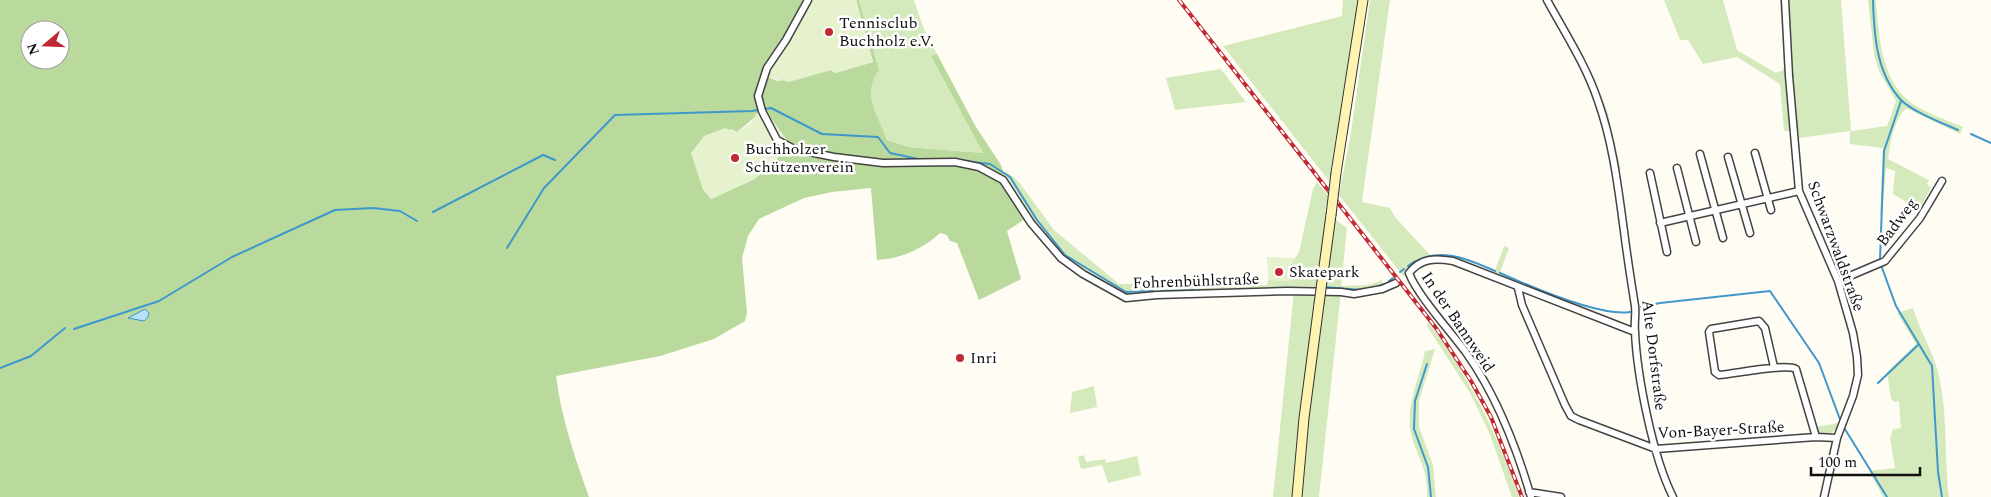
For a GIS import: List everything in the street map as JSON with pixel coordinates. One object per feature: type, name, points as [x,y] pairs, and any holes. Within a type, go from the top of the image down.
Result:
[{"type":"main road","points":[[1296,497],[1304,418],[1336,173],[1363,0]]},
{"type":"street","name":"Fohrenbühlstraße","points":[[808,0],[786,40],[767,68],[758,96],[761,110],[777,140],[794,149],[834,157],[899,163],[955,162],[979,167],[1004,180],[1031,223],[1061,258],[1083,274],[1126,298],[1157,295],[1287,292],[1341,292],[1354,294],[1382,289],[1396,283]]},
{"type":"street","name":"Alte Dorfstraße","points":[[1547,0],[1584,67],[1598,102],[1616,171],[1635,309],[1635,332],[1640,373],[1656,450],[1667,485],[1674,497]]},
{"type":"street","name":"Schwarzwaldstraße","points":[[1785,0],[1788,76],[1799,191],[1838,281],[1853,333],[1857,358],[1858,375],[1846,416],[1837,438],[1824,497]]},
{"type":"street","points":[[1755,153],[1772,210]]},
{"type":"street","points":[[1700,154],[1723,238]]},
{"type":"street","points":[[1728,157],[1750,233]]},
{"type":"street","points":[[1677,168],[1696,242]]},
{"type":"street","points":[[1650,173],[1667,252]]},
{"type":"street","name":"Badweg","points":[[1838,281],[1881,264],[1902,242],[1920,218],[1942,182]]},
{"type":"street","points":[[1660,223],[1715,212],[1799,191]]},
{"type":"street","name":"In der Bannweid","points":[[1518,288],[1453,261],[1435,258],[1423,261],[1409,274],[1468,356],[1485,386],[1508,433],[1530,494]]},
{"type":"street","points":[[1518,288],[1635,332]]},
{"type":"street","name":"Von-Bayer-Straße","points":[[1518,288],[1522,305],[1571,416],[1656,450],[1837,438]]},
{"type":"street","points":[[1774,367],[1765,328],[1759,321],[1711,329],[1708,332],[1715,372],[1719,376],[1774,367],[1791,366],[1796,370],[1816,438]]},
{"type":"street","points":[[1530,494],[1561,497]]},
{"type":"green space","points":[[0,0],[805,0],[764,76],[778,81],[831,70],[835,73],[873,62],[856,0],[859,0],[879,70],[871,89],[871,97],[887,140],[908,147],[983,153],[931,56],[937,54],[976,127],[1001,165],[1004,181],[1028,217],[1007,231],[1021,279],[979,300],[957,243],[950,241],[947,235],[940,233],[926,244],[911,252],[894,258],[877,260],[871,188],[832,192],[804,198],[759,219],[748,236],[742,258],[747,313],[745,321],[714,339],[660,356],[556,376],[565,422],[589,497],[0,497]],"holes":[[[767,113],[786,139],[788,146],[773,163],[754,179],[711,199],[731,129],[737,132],[754,118]]]},
{"type":"green space","name":"Tennisclub Buchholz e.V.","points":[[811,0],[856,0],[873,62],[835,73],[831,70],[789,82],[767,77],[769,69],[789,41]]},
{"type":"green space","points":[[859,0],[914,0],[923,27],[937,54],[931,56],[983,153],[908,147],[887,140],[871,97],[871,89],[879,70]]},
{"type":"green space","points":[[1343,0],[1358,0],[1329,181],[1223,46],[1342,16]]},
{"type":"green space","points":[[1370,0],[1390,0],[1362,202],[1390,208],[1395,217],[1432,257],[1415,263],[1404,277],[1339,195],[1351,132]]},
{"type":"green space","points":[[1542,0],[1552,0],[1596,81],[1608,114],[1621,170],[1611,173],[1601,121],[1590,89],[1575,58]]},
{"type":"green space","points":[[1664,0],[1723,0],[1737,50],[1776,73],[1783,70],[1784,66],[1780,0],[1841,0],[1851,131],[1887,126],[1896,101],[1879,71],[1874,54],[1868,0],[1876,0],[1878,27],[1886,67],[1899,90],[1919,108],[1963,127],[1960,134],[1906,108],[1898,119],[1893,132],[1888,159],[1929,180],[1927,184],[1931,188],[1919,210],[1893,194],[1895,171],[1886,168],[1882,215],[1880,216],[1883,148],[1850,144],[1850,131],[1799,138],[1799,131],[1784,131],[1780,84],[1737,57],[1703,64],[1688,40],[1680,40]]},
{"type":"green space","points":[[1221,69],[1246,102],[1175,110],[1166,78]]},
{"type":"green space","name":"Buchholzer Schützenverein","points":[[767,113],[786,139],[788,146],[755,179],[711,199],[703,190],[691,153],[704,136],[725,128],[737,132],[751,123],[756,114]]},
{"type":"green space","points":[[1006,171],[1019,182],[1054,230],[1119,284],[1267,285],[1268,280],[1288,281],[1291,264],[1299,252],[1313,189],[1317,182],[1328,195],[1325,212],[1347,228],[1341,286],[1369,285],[1382,280],[1383,288],[1354,294],[1341,292],[1319,497],[1273,497],[1294,291],[1126,296],[1083,274],[1043,237],[1003,180]]},
{"type":"green space","points":[[1504,246],[1509,248],[1499,275],[1494,273]]},
{"type":"green space","name":"Skatepark","points":[[1267,257],[1295,258],[1291,264],[1289,281],[1268,280]]},
{"type":"green space","points":[[1913,308],[1934,359],[1942,391],[1949,497],[1883,497],[1869,471],[1895,468],[1890,438],[1893,429],[1901,428],[1899,401],[1894,402],[1891,399],[1887,372],[1916,344],[1897,313]]},
{"type":"green space","points":[[1428,322],[1443,342],[1481,406],[1501,450],[1519,497],[1512,497],[1489,432],[1470,393],[1427,326]]},
{"type":"green space","points":[[1435,349],[1419,401],[1419,427],[1433,465],[1436,497],[1427,497],[1426,477],[1414,444],[1410,417],[1412,398],[1425,351]]},
{"type":"green space","points":[[1094,386],[1097,407],[1070,413],[1072,392]]},
{"type":"green space","points":[[1838,423],[1837,428],[1830,434],[1819,433],[1816,427]]},
{"type":"green space","points":[[1084,455],[1086,462],[1105,459],[1106,463],[1137,456],[1141,475],[1108,483],[1102,465],[1081,469],[1078,457]]},
{"type":"water","points":[[145,309],[149,313],[144,321],[128,318]]},
{"type":"waterway","points":[[1873,0],[1878,52],[1881,65],[1892,88],[1900,99],[1911,108],[1958,130]]},
{"type":"waterway","points":[[1880,260],[1884,151],[1901,101]]},
{"type":"waterway","points":[[507,248],[544,188],[615,115],[752,111],[771,108],[822,134],[878,137],[890,153],[923,160]]},
{"type":"waterway","points":[[1971,134],[1991,143]]},
{"type":"waterway","points":[[433,212],[543,155],[555,160]]},
{"type":"waterway","points":[[965,161],[990,164],[1010,177],[1037,220],[1065,255],[1126,292],[1153,291]]},
{"type":"waterway","points":[[74,329],[159,301],[232,257],[335,210],[373,208],[400,211],[417,221]]},
{"type":"waterway","points":[[1408,266],[1429,256],[1440,255],[1462,258],[1495,271]]},
{"type":"waterway","points":[[1881,265],[1896,306],[1932,366],[1938,472],[1942,497]]},
{"type":"waterway","points":[[1400,272],[1404,269]]},
{"type":"waterway","points":[[1500,273],[1583,305],[1601,310],[1630,312]]},
{"type":"waterway","points":[[1389,281],[1393,278]]},
{"type":"waterway","points":[[1376,287],[1385,284]]},
{"type":"waterway","points":[[1324,287],[1362,290]]},
{"type":"waterway","points":[[1305,288],[1317,288]]},
{"type":"waterway","points":[[1162,291],[1217,290]]},
{"type":"waterway","points":[[1641,307],[1660,303],[1770,291],[1819,363],[1841,422]]},
{"type":"waterway","points":[[0,368],[31,356],[65,328]]},
{"type":"waterway","points":[[1878,383],[1918,345]]},
{"type":"waterway","points":[[1427,364],[1415,401],[1414,429],[1428,467],[1431,497]]},
{"type":"waterway","points":[[1843,426],[1887,497]]},
{"type":"railway","points":[[1179,0],[1436,328],[1471,381],[1491,417],[1522,497]]},
{"type":"place","name":"Tennisclub Buchholz e.V.","points":[[829,32]]},
{"type":"place","name":"Buchholzer Schützenverein","points":[[735,158]]},
{"type":"place","name":"Skatepark","points":[[1279,272]]},
{"type":"place","name":"Inri","points":[[960,358]]}]
